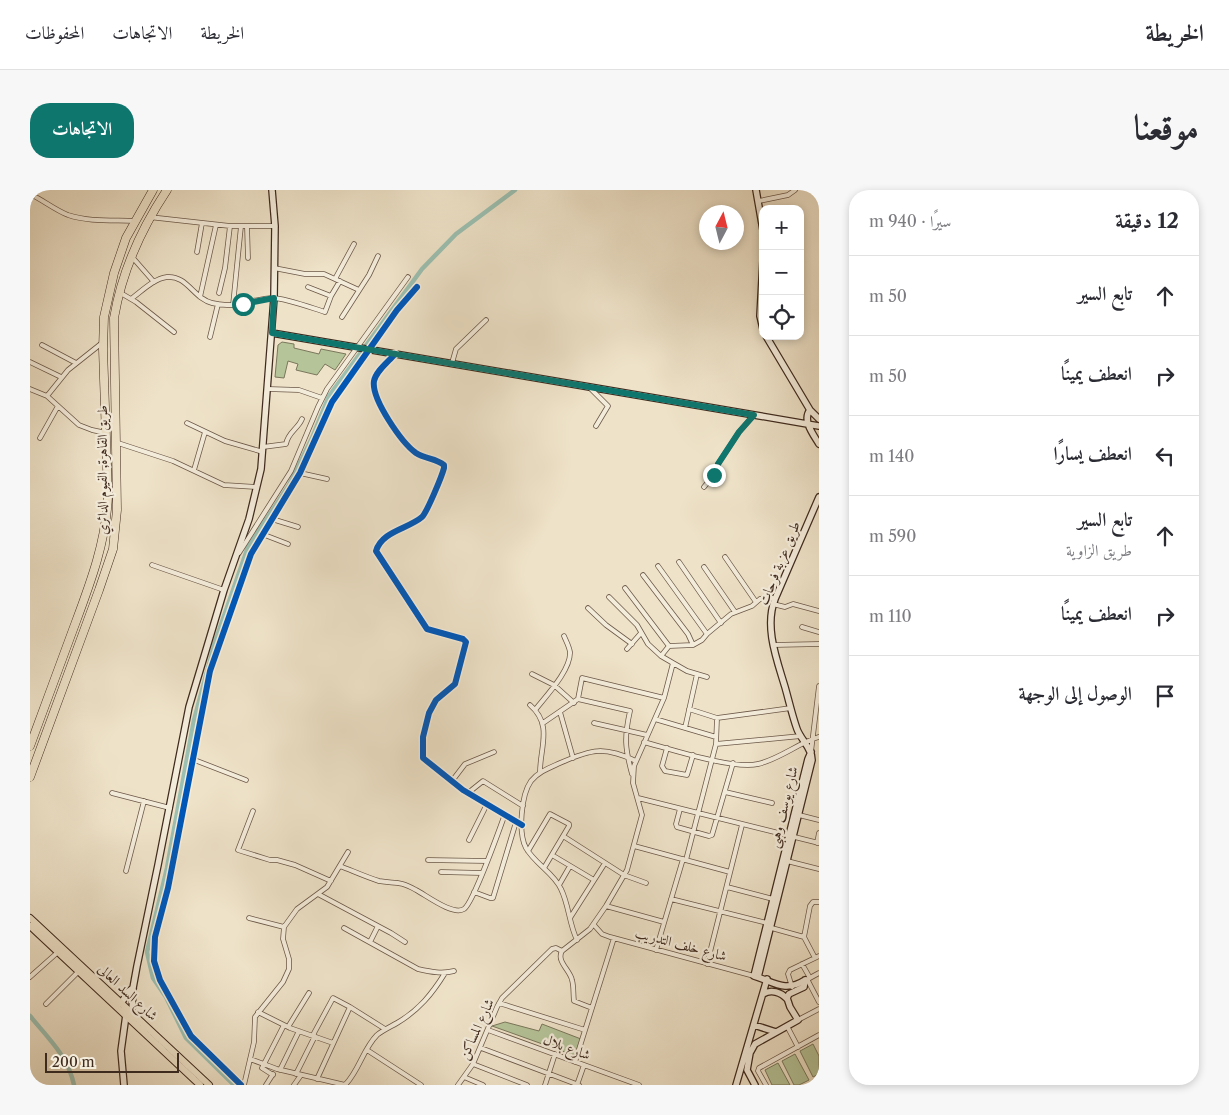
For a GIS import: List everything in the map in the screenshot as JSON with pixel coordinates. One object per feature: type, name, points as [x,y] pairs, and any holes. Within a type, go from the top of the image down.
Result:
[{"type":"highway","name":"طريق القاهرة, الفيوم الدائري","points":[[30,746],[102,545],[107,520],[108,496],[103,342],[104,317],[114,273],[126,238],[153,190]]},
{"type":"highway","name":"طريق القاهرة, الفيوم الدائري","points":[[30,776],[113,549],[117,516],[113,331],[119,292],[131,256],[150,218],[167,190]]},
{"type":"highway","points":[[105,397],[114,397]]},
{"type":"highway","points":[[106,430],[115,427]]},
{"type":"highway","points":[[30,751],[38,754]]},
{"type":"main road","name":"شارع السد العالى","points":[[30,918],[88,976],[181,1063],[209,1085]]},
{"type":"main road","name":"شارع السد العالى","points":[[30,926],[79,971],[122,1002],[129,1014]]},
{"type":"main road","name":"شارع السد العالى","points":[[181,1063],[200,1085]]},
{"type":"street","points":[[124,1085],[121,1051],[170,808],[224,590],[258,487],[263,450],[274,298],[275,226],[272,190]]},
{"type":"street","points":[[756,190],[760,205]]},
{"type":"street","points":[[759,201],[788,194],[795,190]]},
{"type":"street","points":[[30,194],[62,212],[78,217],[135,221]]},
{"type":"street","points":[[150,218],[230,226],[275,226]]},
{"type":"street","points":[[196,252],[202,223]]},
{"type":"street","points":[[200,297],[216,225]]},
{"type":"street","points":[[219,293],[230,226]]},
{"type":"street","points":[[233,305],[241,226]]},
{"type":"street","points":[[247,226],[248,258]]},
{"type":"street","points":[[335,279],[354,244]]},
{"type":"street","points":[[131,256],[154,282]]},
{"type":"street","points":[[342,317],[369,275],[378,256]]},
{"type":"street","points":[[274,268],[307,274],[320,274],[359,290]]},
{"type":"street","points":[[131,299],[154,282],[165,277],[178,278],[205,301],[218,304],[233,305],[274,298],[325,312],[331,296],[340,281]]},
{"type":"street","points":[[234,561],[291,471],[322,398],[408,277]]},
{"type":"street","points":[[308,287],[331,296]]},
{"type":"street","points":[[348,852],[331,880],[318,894],[297,909],[284,927],[283,939],[289,959],[289,969],[278,990],[258,1012],[254,1020],[254,1042],[243,1085],[191,1036],[160,980],[154,961],[155,937],[166,896],[192,760],[199,695],[248,562],[262,534],[300,473],[332,402],[367,350],[417,287]]},
{"type":"street","points":[[119,292],[174,332]]},
{"type":"street","points":[[210,337],[218,304]]},
{"type":"street","points":[[452,363],[456,349],[486,320]]},
{"type":"street","points":[[272,333],[819,426]]},
{"type":"street","points":[[768,340],[810,410],[819,419]]},
{"type":"street","points":[[46,396],[61,377],[103,342]]},
{"type":"street","points":[[42,345],[76,363]]},
{"type":"street","points":[[395,354],[380,370],[374,381],[375,390],[381,405],[391,426],[411,448],[418,454],[439,461],[444,465],[444,468],[423,515],[387,537],[377,547],[376,551],[427,629],[466,641],[457,679],[453,686],[440,696],[432,706],[427,719],[423,740],[424,761],[434,766],[468,793],[522,825]]},
{"type":"street","points":[[30,362],[61,377]]},
{"type":"street","points":[[588,386],[608,406],[596,426]]},
{"type":"street","points":[[30,389],[46,396],[79,425],[92,430],[106,430]]},
{"type":"street","points":[[268,389],[300,390],[322,398]]},
{"type":"street","points":[[40,438],[58,406]]},
{"type":"street","points":[[810,410],[806,417],[819,444]]},
{"type":"street","points":[[704,487],[716,473],[718,464],[739,432],[754,415]]},
{"type":"street","points":[[187,423],[239,446],[263,450],[286,444],[288,436],[300,424],[302,419]]},
{"type":"street","points":[[194,470],[205,432]]},
{"type":"street","points":[[116,442],[163,457],[224,485],[258,487]]},
{"type":"street","points":[[300,473],[327,479]]},
{"type":"street","name":"طريق عزبة فرحات","points":[[811,752],[800,736],[791,708],[773,645],[771,619],[774,601],[819,496]]},
{"type":"street","points":[[272,519],[298,526]]},
{"type":"street","points":[[262,534],[288,544]]},
{"type":"street","points":[[726,557],[756,602]]},
{"type":"street","points":[[679,562],[720,623]]},
{"type":"street","points":[[152,566],[224,590]]},
{"type":"street","points":[[658,566],[707,634]]},
{"type":"street","points":[[704,567],[736,612]]},
{"type":"street","points":[[644,575],[688,634],[693,645]]},
{"type":"street","points":[[625,588],[669,646]]},
{"type":"street","points":[[609,597],[637,625],[648,644],[661,656],[687,671],[707,677]]},
{"type":"street","points":[[661,656],[669,646],[693,645],[702,640],[728,616],[752,606],[765,597],[785,607],[794,604],[819,611]]},
{"type":"street","points":[[588,608],[606,625],[632,644]]},
{"type":"street","points":[[802,627],[819,632]]},
{"type":"street","points":[[627,649],[641,633]]},
{"type":"street","points":[[536,710],[554,685],[569,659],[569,647],[564,636]]},
{"type":"street","points":[[773,645],[819,644]]},
{"type":"street","points":[[633,777],[636,760],[664,698],[673,663]]},
{"type":"street","points":[[532,674],[554,685],[574,703]]},
{"type":"street","points":[[684,728],[698,674]]},
{"type":"street","points":[[543,723],[578,699],[582,678],[664,698]]},
{"type":"street","points":[[811,752],[819,686]]},
{"type":"street","points":[[578,699],[630,711],[625,739],[634,788],[642,815],[624,875],[594,925],[588,932],[562,951],[560,958],[573,982],[574,1001],[592,1008]]},
{"type":"street","points":[[530,705],[536,710],[543,723],[540,772]]},
{"type":"street","points":[[689,709],[717,718],[791,708]]},
{"type":"street","points":[[560,712],[573,758]]},
{"type":"street","points":[[656,950],[698,813],[716,744],[717,718]]},
{"type":"street","points":[[655,719],[716,738]]},
{"type":"street","points":[[594,723],[647,735]]},
{"type":"street","points":[[716,744],[800,736]]},
{"type":"street","points":[[644,742],[732,763],[756,764],[819,737]]},
{"type":"street","points":[[667,748],[662,766],[665,770],[687,775],[693,755]]},
{"type":"street","points":[[577,940],[559,885],[525,846],[522,825],[523,806],[527,788],[540,772],[573,758],[599,750],[615,752],[636,760]]},
{"type":"street","points":[[452,781],[465,764],[494,752]]},
{"type":"street","name":"شارع يوسف وهبى","points":[[756,977],[773,899],[799,815],[812,760],[811,752]]},
{"type":"street","name":"شارع يوسف وهبى","points":[[768,926],[787,861],[807,761],[811,752]]},
{"type":"street","points":[[192,760],[246,780]]},
{"type":"street","points":[[680,809],[676,826],[693,832],[711,835],[732,763]]},
{"type":"street","points":[[468,793],[483,782],[523,806]]},
{"type":"street","points":[[725,792],[772,803]]},
{"type":"street","points":[[112,793],[170,808]]},
{"type":"street","points":[[638,798],[818,843],[819,833]]},
{"type":"street","points":[[126,870],[144,801]]},
{"type":"street","points":[[469,840],[487,804]]},
{"type":"street","points":[[253,811],[238,850],[270,860],[295,864],[331,880]]},
{"type":"street","points":[[340,866],[380,881],[401,882],[445,907],[455,910],[464,909],[474,892],[487,862],[505,814]]},
{"type":"street","points":[[528,851],[550,814],[569,824],[544,868]]},
{"type":"street","points":[[799,815],[819,820]]},
{"type":"street","points":[[474,892],[493,898],[516,822]]},
{"type":"street","points":[[708,964],[742,825]]},
{"type":"street","points":[[563,836],[624,875],[646,882]]},
{"type":"street","points":[[634,846],[730,872]]},
{"type":"street","points":[[552,855],[594,880]]},
{"type":"street","points":[[428,860],[487,862]]},
{"type":"street","points":[[787,861],[819,869]]},
{"type":"street","points":[[570,918],[605,863]]},
{"type":"street","points":[[559,885],[570,866]]},
{"type":"street","points":[[441,872],[482,873]]},
{"type":"street","points":[[726,887],[773,899]]},
{"type":"street","points":[[318,894],[404,942]]},
{"type":"street","points":[[671,899],[804,937],[817,957],[792,969],[788,974],[792,987],[819,973]]},
{"type":"street","points":[[804,937],[810,906],[812,902],[819,902]]},
{"type":"street","points":[[606,906],[664,922]]},
{"type":"street","points":[[249,918],[284,927]]},
{"type":"street","name":"شارع خلف التدريب","points":[[594,925],[602,934],[614,938],[792,987]]},
{"type":"street","points":[[370,942],[378,926]]},
{"type":"street","points":[[344,928],[418,969],[446,973],[454,971]]},
{"type":"street","points":[[576,1062],[614,938]]},
{"type":"street","name":"شارع المساكن","points":[[458,1085],[473,1064],[481,1048],[499,1003],[552,949],[556,948],[562,951]]},
{"type":"street","points":[[30,977],[58,952]]},
{"type":"street","points":[[802,964],[807,979],[819,1002]]},
{"type":"street","points":[[46,1004],[79,971]]},
{"type":"street","points":[[250,1059],[327,1083],[346,1085],[377,1035],[420,1007],[434,992],[446,973]]},
{"type":"street","points":[[787,1000],[789,994],[804,987],[807,979]]},
{"type":"street","points":[[744,1071],[754,1025],[767,980]]},
{"type":"street","points":[[122,1002],[125,995],[133,988]]},
{"type":"street","points":[[763,994],[772,991],[781,994],[787,1000],[798,1020]]},
{"type":"street","points":[[273,1075],[263,1070],[264,1064],[309,992]]},
{"type":"street","points":[[296,1074],[332,998],[385,1029]]},
{"type":"street","points":[[499,1003],[585,1030]]},
{"type":"street","points":[[316,1079],[350,1007]]},
{"type":"street","points":[[790,1007],[787,1026],[798,1047]]},
{"type":"street","points":[[736,1085],[744,1071],[752,1048],[757,1043],[819,1009]]},
{"type":"street","points":[[258,1012],[286,1026],[333,1043]]},
{"type":"street","points":[[754,1025],[776,1032]]},
{"type":"street","name":"شارع بلال","points":[[488,1030],[639,1085]]},
{"type":"street","points":[[266,1085],[279,1069],[299,1031]]},
{"type":"street","points":[[766,1085],[758,1071],[759,1068],[819,1036]]},
{"type":"street","points":[[481,1048],[578,1085],[584,1065]]},
{"type":"street","points":[[367,1050],[421,1085]]},
{"type":"street","points":[[544,1085],[555,1054]]},
{"type":"street","points":[[473,1064],[527,1085]]},
{"type":"street","points":[[744,1071],[755,1085]]},
{"type":"street","points":[[294,1085],[301,1075]]},
{"type":"street","points":[[463,1079],[466,1085]]},
{"type":"street","points":[[463,1079],[483,1085]]},
{"type":"green space","points":[[282,342],[294,344],[294,348],[319,354],[321,349],[346,354],[335,370],[325,364],[317,375],[296,370],[298,364],[288,361],[284,378],[275,377],[278,345]]},
{"type":"green space","points":[[505,1022],[539,1031],[542,1024],[581,1039],[576,1056],[492,1026]]},
{"type":"green space","points":[[813,1044],[819,1056],[819,1074],[813,1077],[800,1051]]},
{"type":"green space","points":[[795,1054],[809,1080],[799,1085],[794,1085],[782,1061]]},
{"type":"green space","points":[[778,1063],[790,1085],[772,1085],[765,1070]]},
{"type":"waterway","points":[[234,1085],[186,1038],[166,997],[153,978],[147,952],[167,868],[194,720],[215,642],[248,547],[289,485],[312,438],[329,396],[422,269],[456,234],[515,190]]},
{"type":"waterway","points":[[30,1016],[62,1056],[74,1085]]},
{"type":"cycle path","points":[[241,1085],[191,1036],[160,980],[154,961],[155,937],[168,888],[210,671],[251,554],[300,473],[332,402],[397,310],[417,287]]},
{"type":"cycle path","points":[[395,354],[375,377],[374,389],[377,398],[396,431],[410,448],[419,455],[441,463],[444,465],[444,468],[431,501],[422,517],[384,539],[376,551],[427,629],[463,639],[466,642],[455,684],[436,700],[429,713],[423,737],[423,758],[463,790],[522,825]]},
{"type":"route","points":[[243,304],[274,298],[272,333],[754,415],[739,432],[718,464],[714,475]]}]
